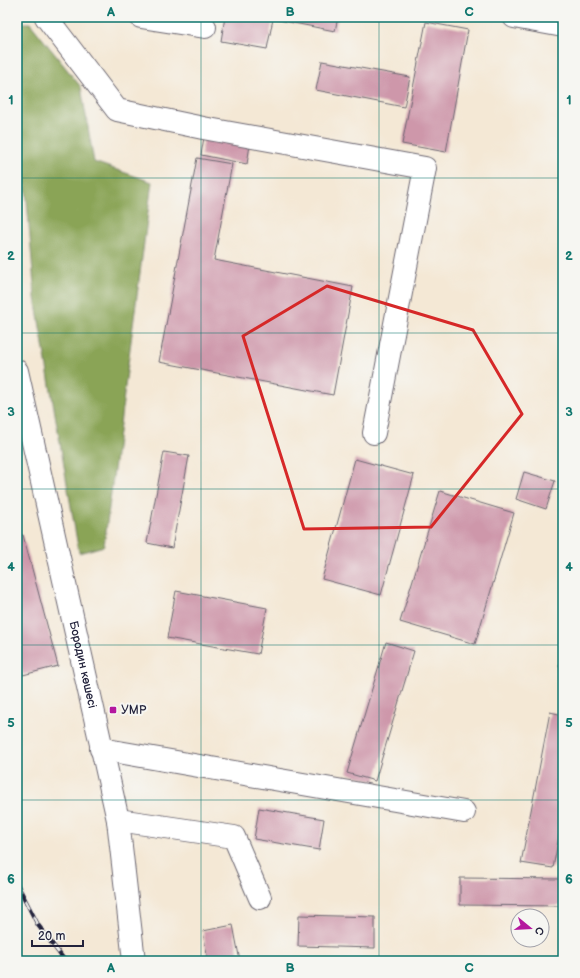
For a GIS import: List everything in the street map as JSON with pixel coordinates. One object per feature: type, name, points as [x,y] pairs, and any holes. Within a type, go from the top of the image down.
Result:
[{"type":"street","points":[[46,17],[117,110],[203,128],[425,168],[374,433]]},
{"type":"street","points":[[141,17],[205,27]]},
{"type":"street","points":[[514,17],[563,26]]},
{"type":"street","name":"Бородин көшесі","points":[[17,371],[118,820],[134,961]]},
{"type":"street","points":[[101,748],[464,812]]},
{"type":"street","points":[[118,820],[234,837],[260,898]]},
{"type":"highlighted area","points":[[327,286],[473,330],[522,414],[431,527],[304,529],[243,336]]},
{"type":"green space","points":[[17,23],[30,23],[81,87],[94,162],[152,182],[104,546],[79,553],[35,298],[17,79]]},
{"type":"building","points":[[225,17],[338,17],[335,31],[273,19],[267,49],[221,41]]},
{"type":"building","points":[[426,22],[468,30],[446,152],[402,144]]},
{"type":"building","points":[[322,61],[410,77],[404,107],[316,90]]},
{"type":"building","points":[[204,137],[250,145],[247,164],[201,155]]},
{"type":"building","points":[[197,158],[232,164],[214,260],[353,287],[333,395],[159,362]]},
{"type":"building","points":[[164,452],[189,456],[172,548],[147,543]]},
{"type":"building","points":[[355,459],[414,475],[381,595],[322,579]]},
{"type":"building","points":[[524,472],[555,481],[546,509],[516,499]]},
{"type":"building","points":[[440,491],[514,513],[475,644],[400,622]]},
{"type":"building","points":[[23,535],[58,666],[23,675],[17,653],[17,536]]},
{"type":"building","points":[[176,591],[267,608],[258,654],[167,638]]},
{"type":"building","points":[[386,642],[414,651],[375,781],[347,773]]},
{"type":"building","points":[[562,651],[563,667],[559,667]]},
{"type":"building","points":[[550,712],[563,715],[563,815],[553,868],[521,863]]},
{"type":"building","points":[[259,808],[324,819],[319,850],[254,839]]},
{"type":"building","points":[[460,878],[563,879],[563,906],[460,905]]},
{"type":"building","points":[[299,915],[375,917],[375,948],[298,946]]},
{"type":"building","points":[[233,925],[240,961],[208,961],[203,931]]},
{"type":"railway","points":[[17,884],[38,925],[65,961]]},
{"type":"place","name":"УМР","points":[[113,710]]}]
